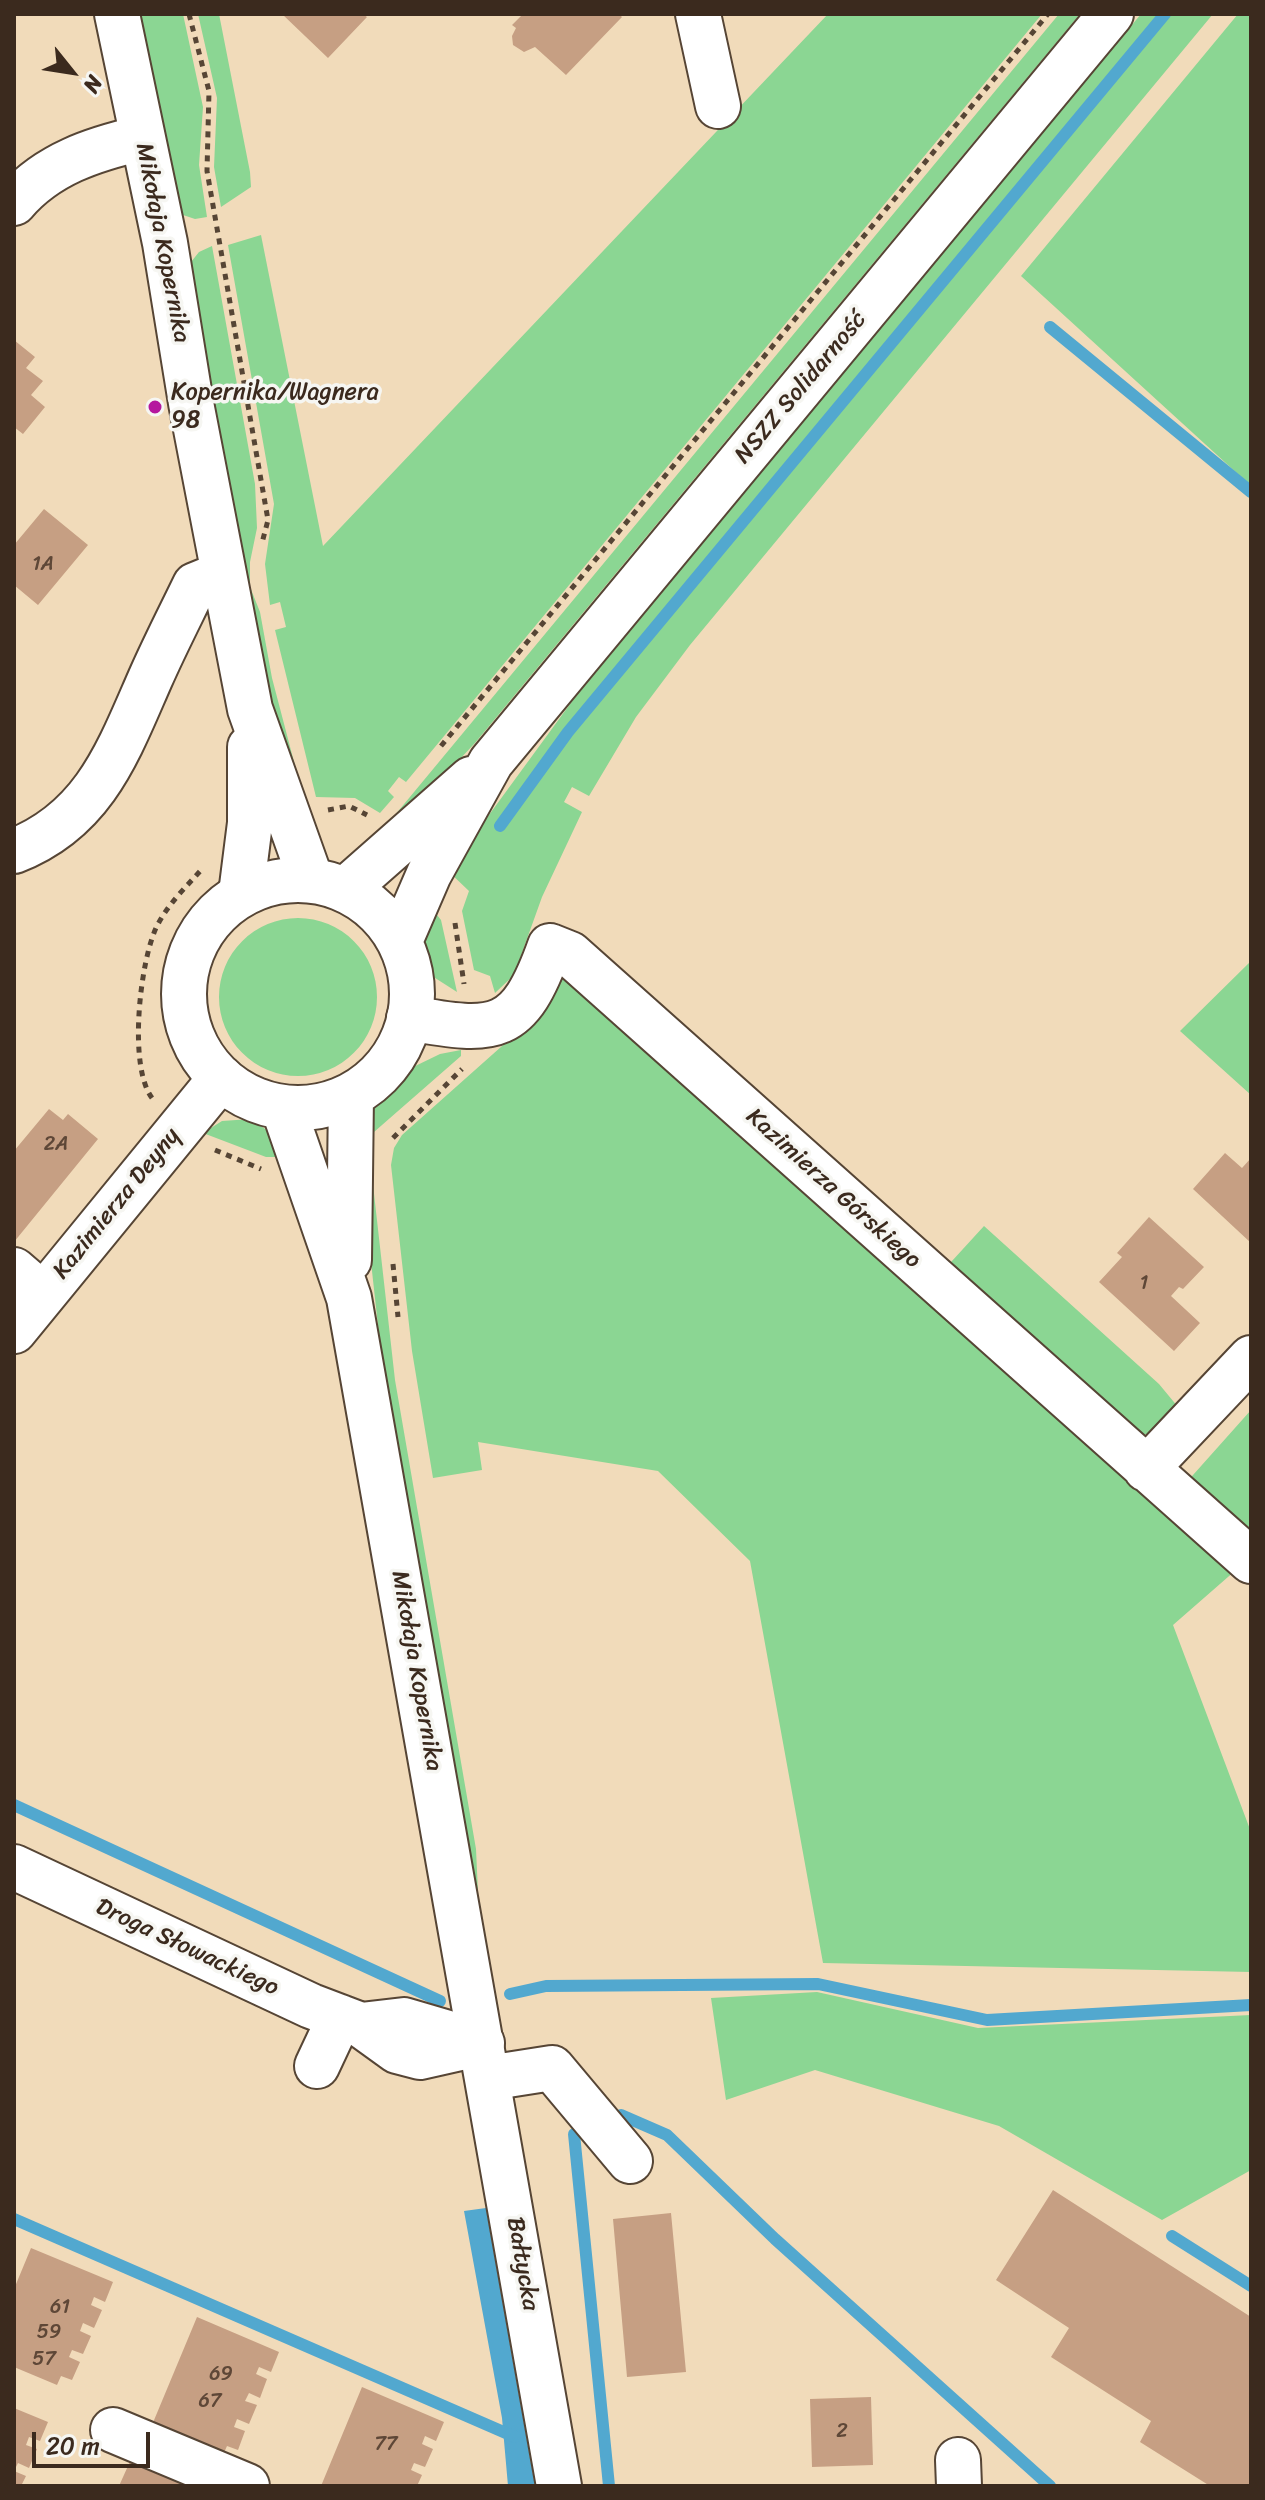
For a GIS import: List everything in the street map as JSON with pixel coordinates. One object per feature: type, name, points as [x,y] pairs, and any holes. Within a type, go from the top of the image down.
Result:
[{"type":"main road","name":"Mikołaja Kopernika","points":[[117,14],[165,243],[222,574],[250,709],[250,823],[241,894]]},
{"type":"main road","points":[[698,14],[718,106]]},
{"type":"main road","name":"NSZZ Solidarność","points":[[328,885],[398,840],[491,762],[1111,14]]},
{"type":"main road","points":[[14,203],[30,185],[90,150],[142,138]]},
{"type":"main road","points":[[14,851],[44,839],[74,815],[104,776],[195,585],[222,574]]},
{"type":"main road","name":"Mikołaja Kopernika","points":[[250,709],[328,885]]},
{"type":"main road","name":"NSZZ Solidarność","points":[[400,941],[429,874],[491,762]]},
{"type":"main road","points":[[275,882],[328,885],[386,920],[400,941],[410,967],[412,995],[409,1018],[397,1052],[377,1077],[351,1095],[318,1107],[283,1107],[249,1097],[221,1078],[194,1038],[186,1016],[184,980],[194,946],[213,917],[241,894],[275,882]]},
{"type":"main road","name":"Kazimierza Górskiego","points":[[409,1018],[470,1025],[495,1022],[515,1014],[536,985],[550,946],[570,954],[1251,1561]]},
{"type":"main road","name":"Kazimierza Deyny","points":[[14,1331],[29,1282],[221,1078]]},
{"type":"main road","name":"Mikołaja Kopernika","points":[[349,1298],[351,1095]]},
{"type":"main road","name":"Mikołaja Kopernika","points":[[283,1107],[349,1298],[485,2060]]},
{"type":"main road","points":[[1146,1469],[1251,1358]]},
{"type":"main road","name":"Droga Słowackiego","points":[[14,1867],[351,2021]]},
{"type":"main road","points":[[317,2066],[351,2021],[404,2020],[485,2060],[552,2068],[630,2161]]},
{"type":"main road","name":"Bałtycka","points":[[485,2060],[559,2486]]},
{"type":"main road","points":[[113,2430],[247,2486]]},
{"type":"path","points":[[189,14],[209,91],[207,171],[268,520],[261,546]]},
{"type":"path","points":[[440,747],[1048,14]]},
{"type":"path","points":[[323,810],[349,806],[380,821],[398,840]]},
{"type":"path","points":[[383,1149],[473,1057],[453,911],[429,874]]},
{"type":"path","points":[[149,1095],[139,1063],[142,982],[150,945],[168,908]]},
{"type":"path","points":[[392,1253],[399,1328]]},
{"type":"green space","points":[[142,14],[183,14],[203,107],[199,165],[207,217],[195,219],[177,213],[139,19]]},
{"type":"green space","points":[[198,14],[219,14],[250,172],[251,187],[221,207],[214,167],[217,98]]},
{"type":"green space","points":[[828,14],[1042,14],[406,782],[399,777],[388,791],[394,797],[380,813],[355,798],[316,797],[275,630],[286,627],[280,602],[270,605],[265,564],[274,504],[228,245],[261,235],[323,546]]},
{"type":"green space","points":[[1059,14],[1080,14],[475,743],[396,827],[390,821]]},
{"type":"green space","points":[[1141,14],[1213,14],[690,645],[636,717],[589,796],[572,787],[564,802],[582,812],[542,897],[514,975],[495,993],[490,976],[474,970],[462,911],[469,891],[448,871],[573,700]]},
{"type":"green space","points":[[1238,14],[1251,14],[1251,486],[1021,276]]},
{"type":"green space","points":[[212,246],[255,484],[257,528],[250,562],[250,587],[260,612],[272,678],[304,800],[280,749],[187,267],[199,252]]},
{"type":"green space","points":[[429,905],[441,920],[457,992],[432,976],[424,935]]},
{"type":"green space","points":[[298,918],[328,924],[354,941],[371,967],[377,997],[371,1027],[354,1053],[328,1070],[298,1076],[268,1070],[242,1053],[225,1027],[219,997],[225,967],[242,941],[268,924]]},
{"type":"green space","points":[[1251,961],[1251,1095],[1180,1031]]},
{"type":"green space","points":[[567,962],[1236,1570],[1173,1625],[1251,1832],[1251,1972],[823,1963],[750,1561],[658,1471],[478,1442],[482,1470],[433,1478],[412,1351],[391,1165],[394,1148],[402,1135],[502,1046],[538,1019]]},
{"type":"green space","points":[[461,1050],[461,1056],[366,1139],[370,1110],[407,1070],[440,1054]]},
{"type":"green space","points":[[251,1119],[268,1131],[280,1157],[266,1157],[203,1133],[222,1121]]},
{"type":"green space","points":[[372,1176],[395,1380],[476,1849],[478,1892],[473,1894],[384,1380],[370,1253]]},
{"type":"green space","points":[[984,1226],[1159,1384],[1183,1413],[1153,1436],[1119,1428],[941,1273]]},
{"type":"green space","points":[[1251,1410],[1251,1543],[1185,1484]]},
{"type":"green space","points":[[817,1992],[978,2028],[1251,2015],[1251,2170],[1162,2220],[999,2126],[815,2070],[726,2100],[711,1998]]},
{"type":"water","points":[[486,2208],[535,2486],[508,2486],[502,2418],[464,2211]]},
{"type":"building","points":[[282,14],[363,14],[367,17],[328,58]]},
{"type":"building","points":[[523,14],[619,14],[622,17],[566,75],[535,47],[524,52],[513,45],[512,36],[516,28],[512,25]]},
{"type":"building","points":[[14,340],[35,357],[26,368],[43,381],[31,395],[45,407],[23,434],[14,427]]},
{"type":"building","points":[[44,509],[88,545],[38,605],[14,585],[14,545]]},
{"type":"building","points":[[49,1109],[63,1120],[68,1114],[98,1139],[14,1242],[14,1151]]},
{"type":"building","points":[[1225,1153],[1242,1168],[1251,1158],[1251,1243],[1193,1189]]},
{"type":"building","points":[[1149,1217],[1204,1267],[1183,1289],[1179,1287],[1171,1296],[1200,1323],[1174,1351],[1099,1282],[1122,1257],[1117,1253]]},
{"type":"building","points":[[1053,2190],[1251,2317],[1251,2486],[1210,2486],[1140,2442],[1151,2421],[1051,2357],[1069,2328],[996,2280]]},
{"type":"building","points":[[671,2213],[686,2372],[627,2377],[613,2219]]},
{"type":"building","points":[[31,2248],[113,2282],[105,2302],[94,2297],[91,2305],[102,2310],[94,2328],[83,2323],[80,2331],[91,2336],[83,2354],[72,2350],[69,2357],[80,2362],[72,2380],[61,2376],[57,2385],[14,2367],[14,2289]]},
{"type":"building","points":[[197,2317],[279,2352],[271,2372],[259,2367],[256,2374],[267,2379],[260,2398],[249,2393],[245,2401],[257,2405],[249,2424],[237,2419],[234,2427],[245,2431],[238,2450],[227,2446],[223,2455],[152,2425]]},
{"type":"building","points":[[362,2387],[444,2422],[436,2441],[425,2436],[422,2444],[433,2449],[425,2467],[414,2463],[411,2470],[422,2475],[417,2486],[321,2486]]},
{"type":"building","points":[[871,2397],[873,2465],[812,2467],[810,2399]]},
{"type":"building","points":[[14,2408],[48,2422],[40,2441],[29,2437],[26,2445],[37,2449],[29,2468],[18,2463],[14,2471]]},
{"type":"building","points":[[132,2457],[199,2486],[119,2486]]},
{"type":"building","points":[[14,2471],[26,2476],[21,2486],[14,2486]]},
{"type":"waterway","points":[[500,826],[568,732],[1165,14]]},
{"type":"waterway","points":[[1050,327],[1251,492]]},
{"type":"waterway","points":[[14,1805],[440,2001]]},
{"type":"waterway","points":[[510,1994],[546,1986],[818,1984],[987,2020],[1251,2005]]},
{"type":"waterway","points":[[621,2115],[667,2135],[775,2239],[1050,2486]]},
{"type":"waterway","points":[[574,2134],[609,2486]]},
{"type":"waterway","points":[[14,2219],[515,2437]]},
{"type":"waterway","points":[[1172,2236],[1251,2286]]},
{"type":"place","name":"Kopernika/Wagnera 98","points":[[155,407]]}]
